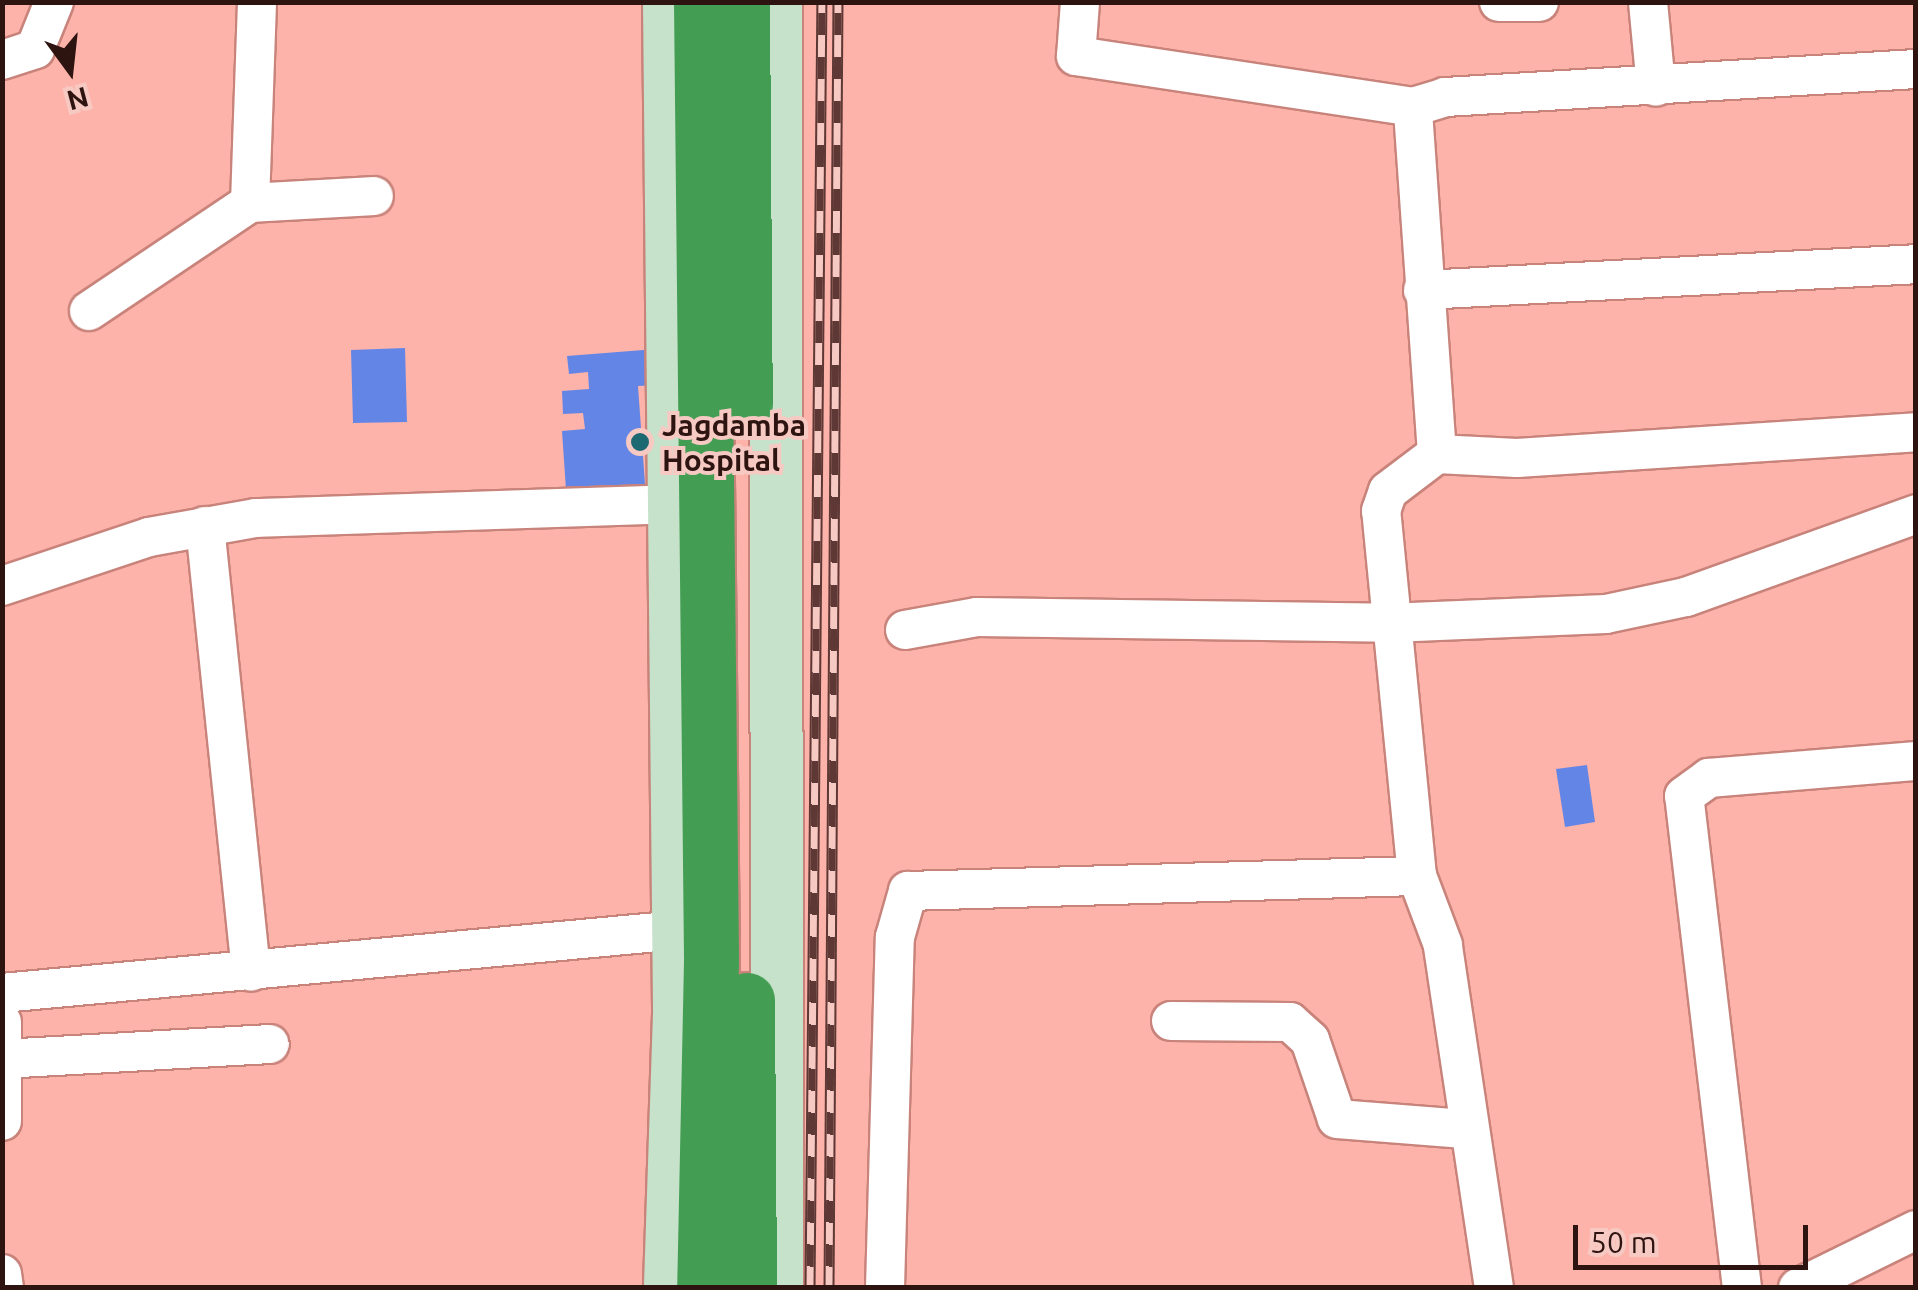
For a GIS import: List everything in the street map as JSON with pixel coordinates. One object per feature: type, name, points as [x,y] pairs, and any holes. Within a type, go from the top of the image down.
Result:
[{"type":"highway","points":[[701,2],[712,961],[704,1288]]},
{"type":"highway","points":[[742,2],[748,1288]]},
{"type":"street","points":[[2,60],[35,48],[54,2]]},
{"type":"street","points":[[250,202],[257,2]]},
{"type":"street","points":[[669,2],[678,930],[670,1288]]},
{"type":"street","points":[[776,2],[777,1288]]},
{"type":"street","points":[[1080,2],[1076,56],[1413,107],[1445,97],[1916,68]]},
{"type":"street","points":[[1500,2],[1539,2]]},
{"type":"street","points":[[1648,2],[1656,87]]},
{"type":"street","points":[[1413,107],[1437,454]]},
{"type":"street","points":[[89,311],[250,202],[374,196]]},
{"type":"street","points":[[1423,290],[1916,264]]},
{"type":"street","points":[[1494,1288],[1465,1130],[1443,946],[1417,876],[1389,623],[1381,511],[1388,490],[1437,454],[1534,457],[1916,432]]},
{"type":"street","points":[[2,586],[205,526],[674,504]]},
{"type":"street","points":[[905,630],[977,617],[1389,623],[1645,608],[1916,514]]},
{"type":"street","points":[[205,526],[251,972]]},
{"type":"street","points":[[1742,1288],[1684,796],[1710,778],[1916,761]]},
{"type":"street","points":[[884,1288],[895,937],[908,891],[1417,876]]},
{"type":"street","points":[[2,993],[678,930]]},
{"type":"street","points":[[1171,1021],[1290,1022],[1310,1040],[1336,1119],[1465,1130]]},
{"type":"street","points":[[2,1121],[3,1047],[270,1044]]},
{"type":"street","points":[[1798,1288],[1916,1230]]},
{"type":"street","points":[[2,1274],[4,1288]]},
{"type":"building","points":[[405,348],[407,422],[353,423],[351,350]]},
{"type":"building","points":[[656,349],[658,385],[638,386],[645,484],[566,490],[562,431],[585,429],[583,413],[563,414],[562,391],[589,389],[588,372],[569,374],[567,356]]},
{"type":"building","points":[[1587,765],[1595,822],[1565,827],[1556,769]]},
{"type":"railway","points":[[810,1288],[822,2]]},
{"type":"railway","points":[[829,1288],[838,2]]},
{"type":"place","name":"Jagdamba Hospital","points":[[640,442]]}]
